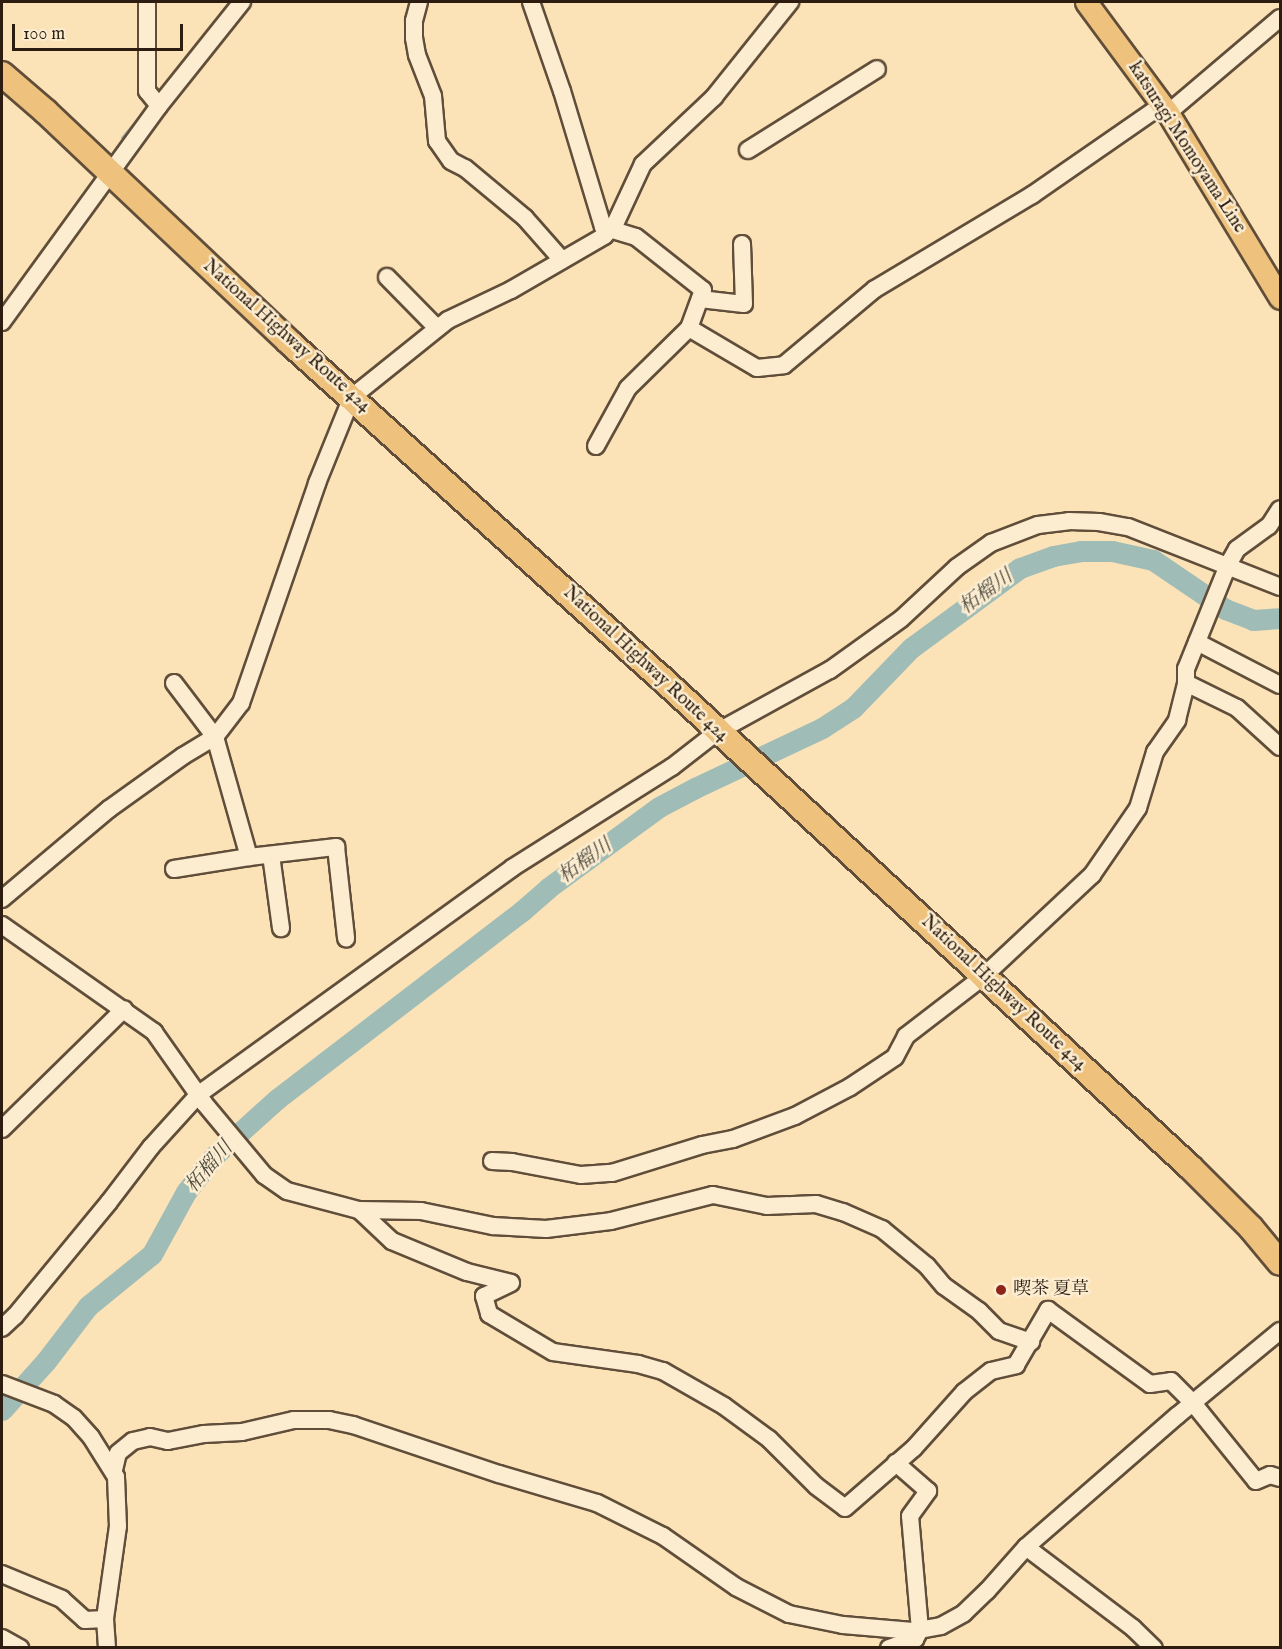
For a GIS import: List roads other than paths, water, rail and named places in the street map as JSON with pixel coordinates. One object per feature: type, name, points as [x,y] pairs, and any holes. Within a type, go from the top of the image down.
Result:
[{"type":"highway","name":"National Highway Route 424","points":[[2,74],[46,112],[289,342],[659,676],[719,734],[1190,1167],[1251,1228],[1281,1263]]},
{"type":"main road","name":"katsuragi Momoyama Line","points":[[1086,2],[1165,109],[1281,298]]},
{"type":"street","points":[[147,2],[147,91],[155,103]]},
{"type":"street","points":[[2,322],[109,174],[155,103],[242,2]]},
{"type":"street","points":[[418,2],[414,21],[414,38],[417,55],[433,96],[437,141],[451,161],[465,168],[525,218],[562,260]]},
{"type":"street","points":[[531,2],[603,227],[636,237],[668,260],[703,290],[689,328],[628,388],[596,446]]},
{"type":"street","points":[[2,899],[109,809],[183,756],[215,737],[241,704],[317,483],[352,397],[448,320],[510,290],[604,236],[610,229],[643,164],[714,97],[790,2]]},
{"type":"street","points":[[689,328],[757,369],[784,365],[874,289],[1032,195],[1165,109],[1281,18]]},
{"type":"street","points":[[748,150],[877,69]]},
{"type":"street","points":[[700,299],[744,304],[742,244]]},
{"type":"street","points":[[387,277],[437,328]]},
{"type":"street","points":[[492,1161],[512,1162],[581,1175],[612,1173],[702,1145],[733,1139],[795,1116],[850,1087],[895,1057],[906,1036],[984,976],[1092,875],[1138,808],[1155,753],[1177,720],[1186,683],[1186,669],[1228,565],[1237,549],[1269,526],[1281,510]]},
{"type":"street","points":[[2,1328],[15,1316],[102,1211],[151,1147],[202,1098],[512,868],[672,767],[719,734],[830,670],[901,619],[957,567],[991,543],[1038,525],[1069,521],[1128,527],[1281,587]]},
{"type":"street","points":[[1197,639],[1281,685]]},
{"type":"street","points":[[174,683],[215,737],[249,857]]},
{"type":"street","points":[[1186,683],[1237,708],[1281,747]]},
{"type":"street","points":[[174,869],[336,847],[346,938]]},
{"type":"street","points":[[271,855],[281,927]]},
{"type":"street","points":[[2,925],[154,1032],[202,1098],[264,1175],[286,1191],[359,1210],[421,1211],[493,1226],[546,1229],[611,1221],[713,1195],[767,1206],[816,1204],[843,1212],[882,1229],[927,1266],[944,1286],[979,1311],[999,1331],[1031,1342]]},
{"type":"street","points":[[2,1129],[124,1009]]},
{"type":"street","points":[[359,1210],[392,1241],[467,1272],[511,1283],[484,1296],[489,1314],[553,1352],[638,1364],[663,1371],[724,1406],[769,1439],[816,1486],[844,1508],[914,1448],[964,1392],[991,1371],[1016,1365],[1048,1310],[1150,1384],[1171,1381],[1193,1403],[1256,1481],[1270,1475],[1281,1478]]},
{"type":"street","points":[[107,1647],[105,1619],[118,1526],[114,1470],[118,1453],[133,1441],[150,1437],[168,1441],[204,1434],[242,1432],[294,1420],[329,1420],[353,1425],[499,1474],[597,1503],[663,1536],[736,1587],[789,1614],[843,1625],[886,1630],[920,1630],[941,1626],[964,1613],[1026,1547],[1193,1403],[1281,1331]]},
{"type":"street","points":[[2,1384],[54,1404],[74,1418],[114,1470]]},
{"type":"street","points":[[890,1647],[915,1639],[920,1630],[910,1516],[928,1491],[896,1463]]},
{"type":"street","points":[[1026,1547],[1133,1628],[1154,1647]]},
{"type":"street","points":[[2,1574],[62,1599],[85,1620],[94,1622],[105,1619]]},
{"type":"street","points":[[2,1638],[20,1647]]},
{"type":"waterway","points":[[123,138],[138,121]]},
{"type":"waterway","points":[[59,230],[83,196]]},
{"type":"waterway","points":[[2,308],[23,279]]},
{"type":"waterway","name":"柘榴川","points":[[2,1410],[46,1361],[88,1306],[152,1254],[186,1192],[215,1155],[277,1099],[522,911],[548,888],[659,807],[822,728],[853,708],[911,648],[1020,568],[1053,556],[1081,551],[1112,551],[1153,560],[1225,609],[1253,620],[1280,618]]},
{"type":"place","name":"喫茶 夏草","points":[[1001,1290]]}]
